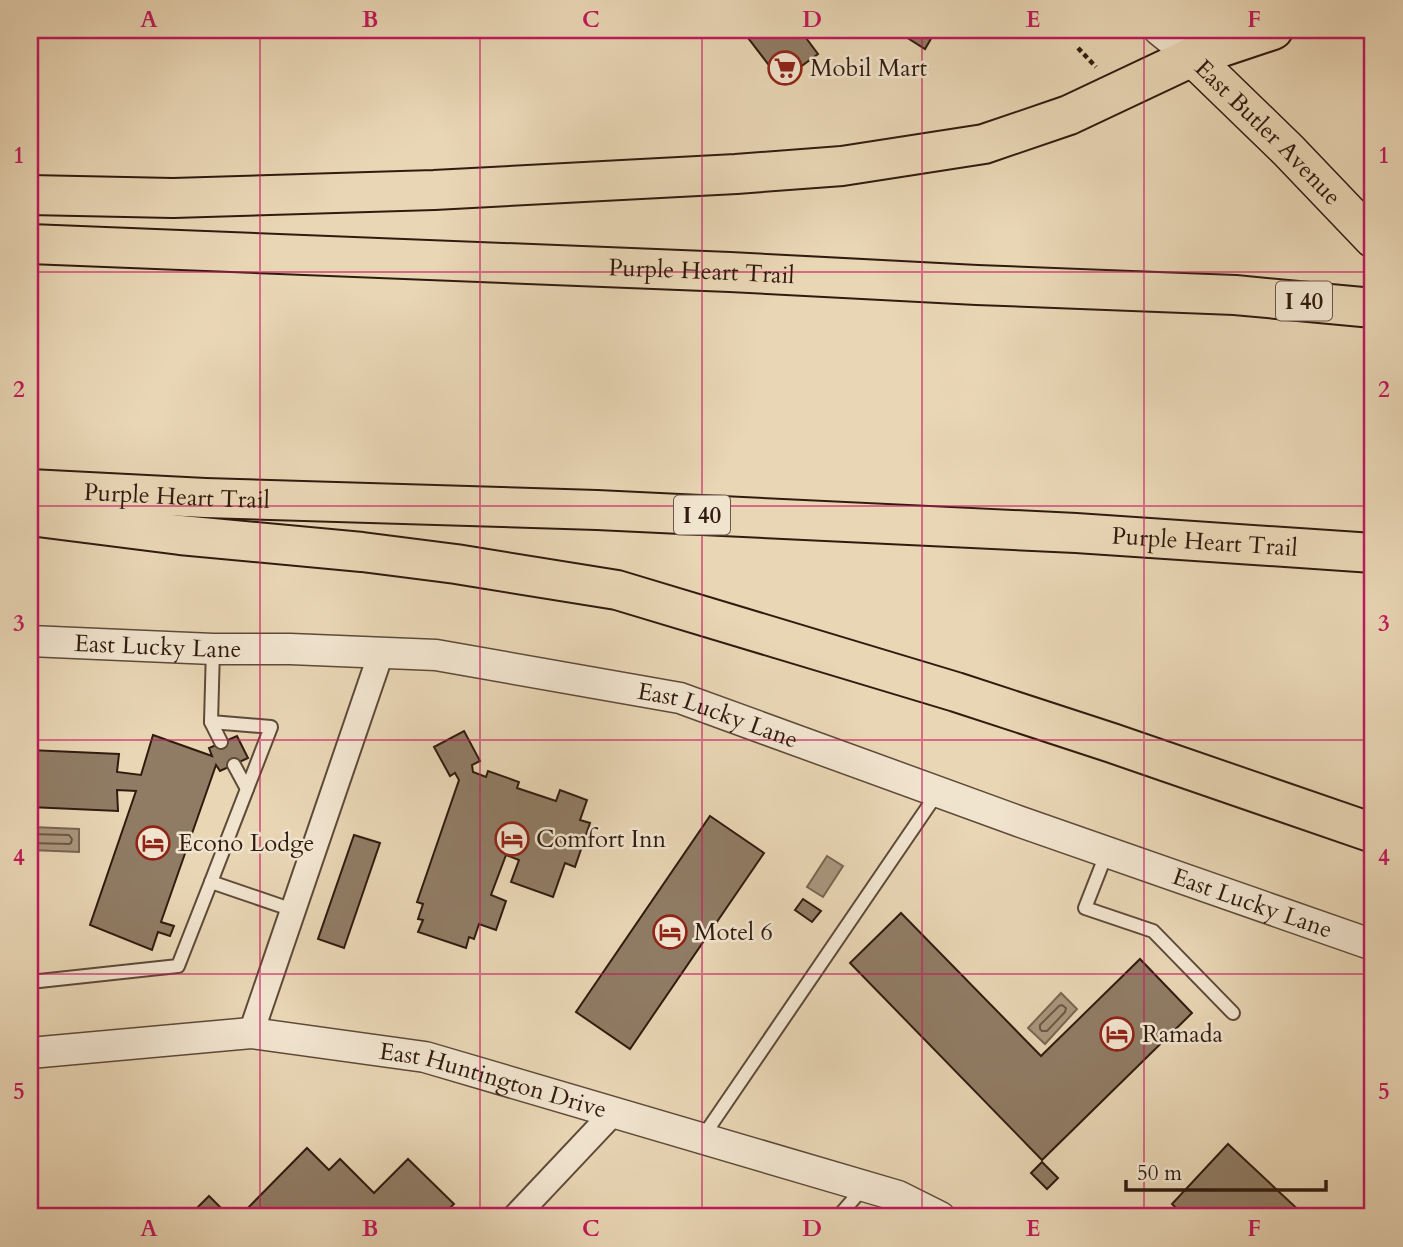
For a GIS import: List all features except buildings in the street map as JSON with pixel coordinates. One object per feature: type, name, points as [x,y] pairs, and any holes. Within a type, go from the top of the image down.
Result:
[{"type":"highway","points":[[30,195],[173,198],[420,190],[842,166],[984,144],[1069,115],[1192,57],[1273,30]]},
{"type":"highway","name":"Purple Heart Trail","points":[[30,244],[1235,295],[1373,308]]},
{"type":"highway","name":"Purple Heart Trail","points":[[30,489],[205,498],[611,510],[1076,533],[1373,553]]},
{"type":"highway","points":[[30,516],[180,535],[362,552],[457,564],[617,590],[957,692],[1373,833]]},
{"type":"main road","name":"East Butler Avenue","points":[[1192,57],[1288,150],[1373,239]]},
{"type":"street","name":"East Butler Avenue","points":[[1159,30],[1192,57]]},
{"type":"street","name":"East Lucky Lane","points":[[30,641],[436,655],[680,698],[1373,945]]},
{"type":"street","points":[[251,1033],[381,653]]},
{"type":"street","name":"East Huntington Drive","points":[[30,1053],[251,1033],[425,1057],[898,1196],[940,1217]]},
{"type":"street","points":[[515,1217],[613,1112]]},
{"type":"lane","points":[[213,649],[211,722],[221,742]]},
{"type":"lane","points":[[30,982],[178,966],[271,727],[211,722]]},
{"type":"lane","points":[[233,765],[247,789]]},
{"type":"lane","points":[[702,1139],[939,792]]},
{"type":"lane","points":[[1107,852],[1085,908],[1153,931],[1233,1013]]},
{"type":"lane","points":[[211,882],[293,910]]},
{"type":"lane","points":[[838,1217],[864,1187]]},
{"type":"path","points":[[1065,32],[1072,30]]},
{"type":"path","points":[[30,890],[34,885]]},
{"type":"water","points":[[32,827],[79,829],[79,852],[31,850]]},
{"type":"water","points":[[827,856],[843,866],[823,897],[807,887]]},
{"type":"water","points":[[1061,993],[1077,1009],[1045,1044],[1028,1028]]},
{"type":"place","name":"Mobil Mart","points":[[785,68]]},
{"type":"place","name":"Comfort Inn","points":[[512,839]]},
{"type":"place","name":"Econo Lodge","points":[[153,843]]},
{"type":"place","name":"Motel 6","points":[[670,932]]},
{"type":"place","name":"Ramada","points":[[1117,1034]]}]
